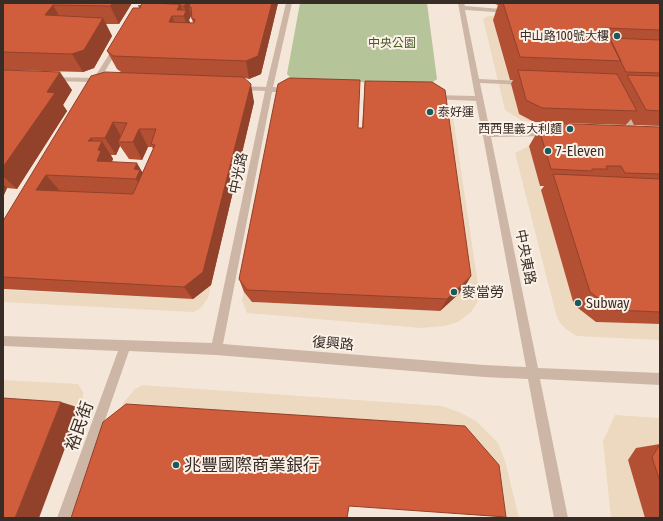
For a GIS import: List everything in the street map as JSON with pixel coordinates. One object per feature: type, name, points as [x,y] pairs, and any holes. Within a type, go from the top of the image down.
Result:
[{"type":"street","name":"中光路","points":[[216,349],[268,89],[289,3]]},
{"type":"street","points":[[462,6],[518,11]]},
{"type":"street","name":"中央東路","points":[[462,6],[485,134],[560,518]]},
{"type":"street","points":[[90,91],[120,41]]},
{"type":"street","points":[[42,78],[110,81]]},
{"type":"street","points":[[475,81],[536,84]]},
{"type":"street","points":[[235,87],[301,91]]},
{"type":"street","points":[[424,97],[479,99]]},
{"type":"street","points":[[619,100],[635,133]]},
{"type":"street","points":[[485,134],[558,133]]},
{"type":"street","name":"復興路","points":[[3,341],[216,349],[532,374],[660,380]]},
{"type":"street","name":"裕民街","points":[[64,518],[126,345]]},
{"type":"green space","name":"中央公園","points":[[300,3],[427,3],[437,79],[429,85],[292,79],[287,74]]},
{"type":"shaded area","points":[[488,16],[501,16],[493,20],[519,114],[534,122],[522,121],[505,110],[483,19]]},
{"type":"shaded area","points":[[440,108],[453,117],[480,298],[471,312],[458,322],[444,326],[421,328],[247,313],[242,300],[244,292],[252,302],[440,311],[463,289]]},
{"type":"shaded area","points":[[529,146],[574,305],[596,322],[660,324],[660,340],[577,336],[567,330],[560,323],[556,314],[515,153]]},
{"type":"shaded area","points":[[211,285],[208,298],[200,309],[193,312],[3,302],[3,287],[5,290],[193,299]]},
{"type":"shaded area","points":[[3,380],[78,384],[83,392],[83,399],[80,408],[3,404]]},
{"type":"shaded area","points":[[142,385],[442,406],[461,413],[476,421],[498,443],[505,461],[519,518],[492,518],[487,467],[114,432],[124,402],[134,390]]},
{"type":"shaded area","points":[[615,415],[660,418],[660,450],[628,460],[645,518],[611,518],[603,441]]},
{"type":"building","points":[[3,3],[113,3],[110,6],[53,5],[45,15],[103,18],[84,50],[72,54],[3,52]]},
{"type":"building","points":[[142,3],[180,4],[177,10],[186,10],[184,16],[172,16],[169,22],[194,23],[195,19],[192,19],[191,7],[189,7],[190,3],[272,3],[258,56],[246,61],[113,56],[107,51],[133,8],[140,8]]},
{"type":"building","points":[[151,3],[186,3],[184,6],[181,6],[180,4]]},
{"type":"building","points":[[503,3],[658,3],[660,6],[660,30],[605,28],[621,61],[520,57]]},
{"type":"building","points":[[609,38],[660,40],[660,73],[626,72]]},
{"type":"building","points":[[3,70],[60,72],[47,92],[55,93],[3,167]]},
{"type":"building","points":[[518,70],[617,74],[637,111],[542,108],[526,100]]},
{"type":"building","points":[[105,72],[243,77],[251,84],[203,272],[184,287],[3,277],[3,221],[91,76]],"holes":[[[113,122],[127,123],[118,142],[133,142],[139,129],[156,129],[151,144],[155,145],[133,194],[36,190],[46,175],[136,179],[140,170],[134,169],[137,163],[97,161],[101,151],[98,150],[102,141],[88,141],[91,138],[105,138]]]},
{"type":"building","points":[[627,75],[660,76],[660,111],[646,110]]},
{"type":"building","points":[[289,78],[360,80],[358,128],[363,128],[365,81],[432,82],[445,90],[471,276],[447,299],[247,290],[239,279],[278,84]]},
{"type":"building","points":[[547,123],[660,127],[660,174],[625,173],[621,166],[606,166],[608,169],[592,169],[592,171],[551,169],[539,129]]},
{"type":"building","points":[[553,174],[660,179],[660,312],[614,310],[590,292]]},
{"type":"building","points":[[3,398],[61,402],[15,518],[3,518]]},
{"type":"building","points":[[126,404],[465,426],[499,465],[506,517],[349,506],[347,518],[71,518],[103,422]]},
{"type":"building","points":[[660,444],[660,482],[652,457]]},
{"type":"place","name":"中山路100號大樓","points":[[617,36]]},
{"type":"place","name":"泰好運","points":[[430,112]]},
{"type":"place","name":"西西里義大利麵","points":[[570,129]]},
{"type":"place","name":"7-Eleven","points":[[548,151]]},
{"type":"place","name":"麥當勞","points":[[454,292]]},
{"type":"place","name":"Subway","points":[[578,303]]},
{"type":"place","name":"兆豐國際商業銀行","points":[[176,465]]}]
